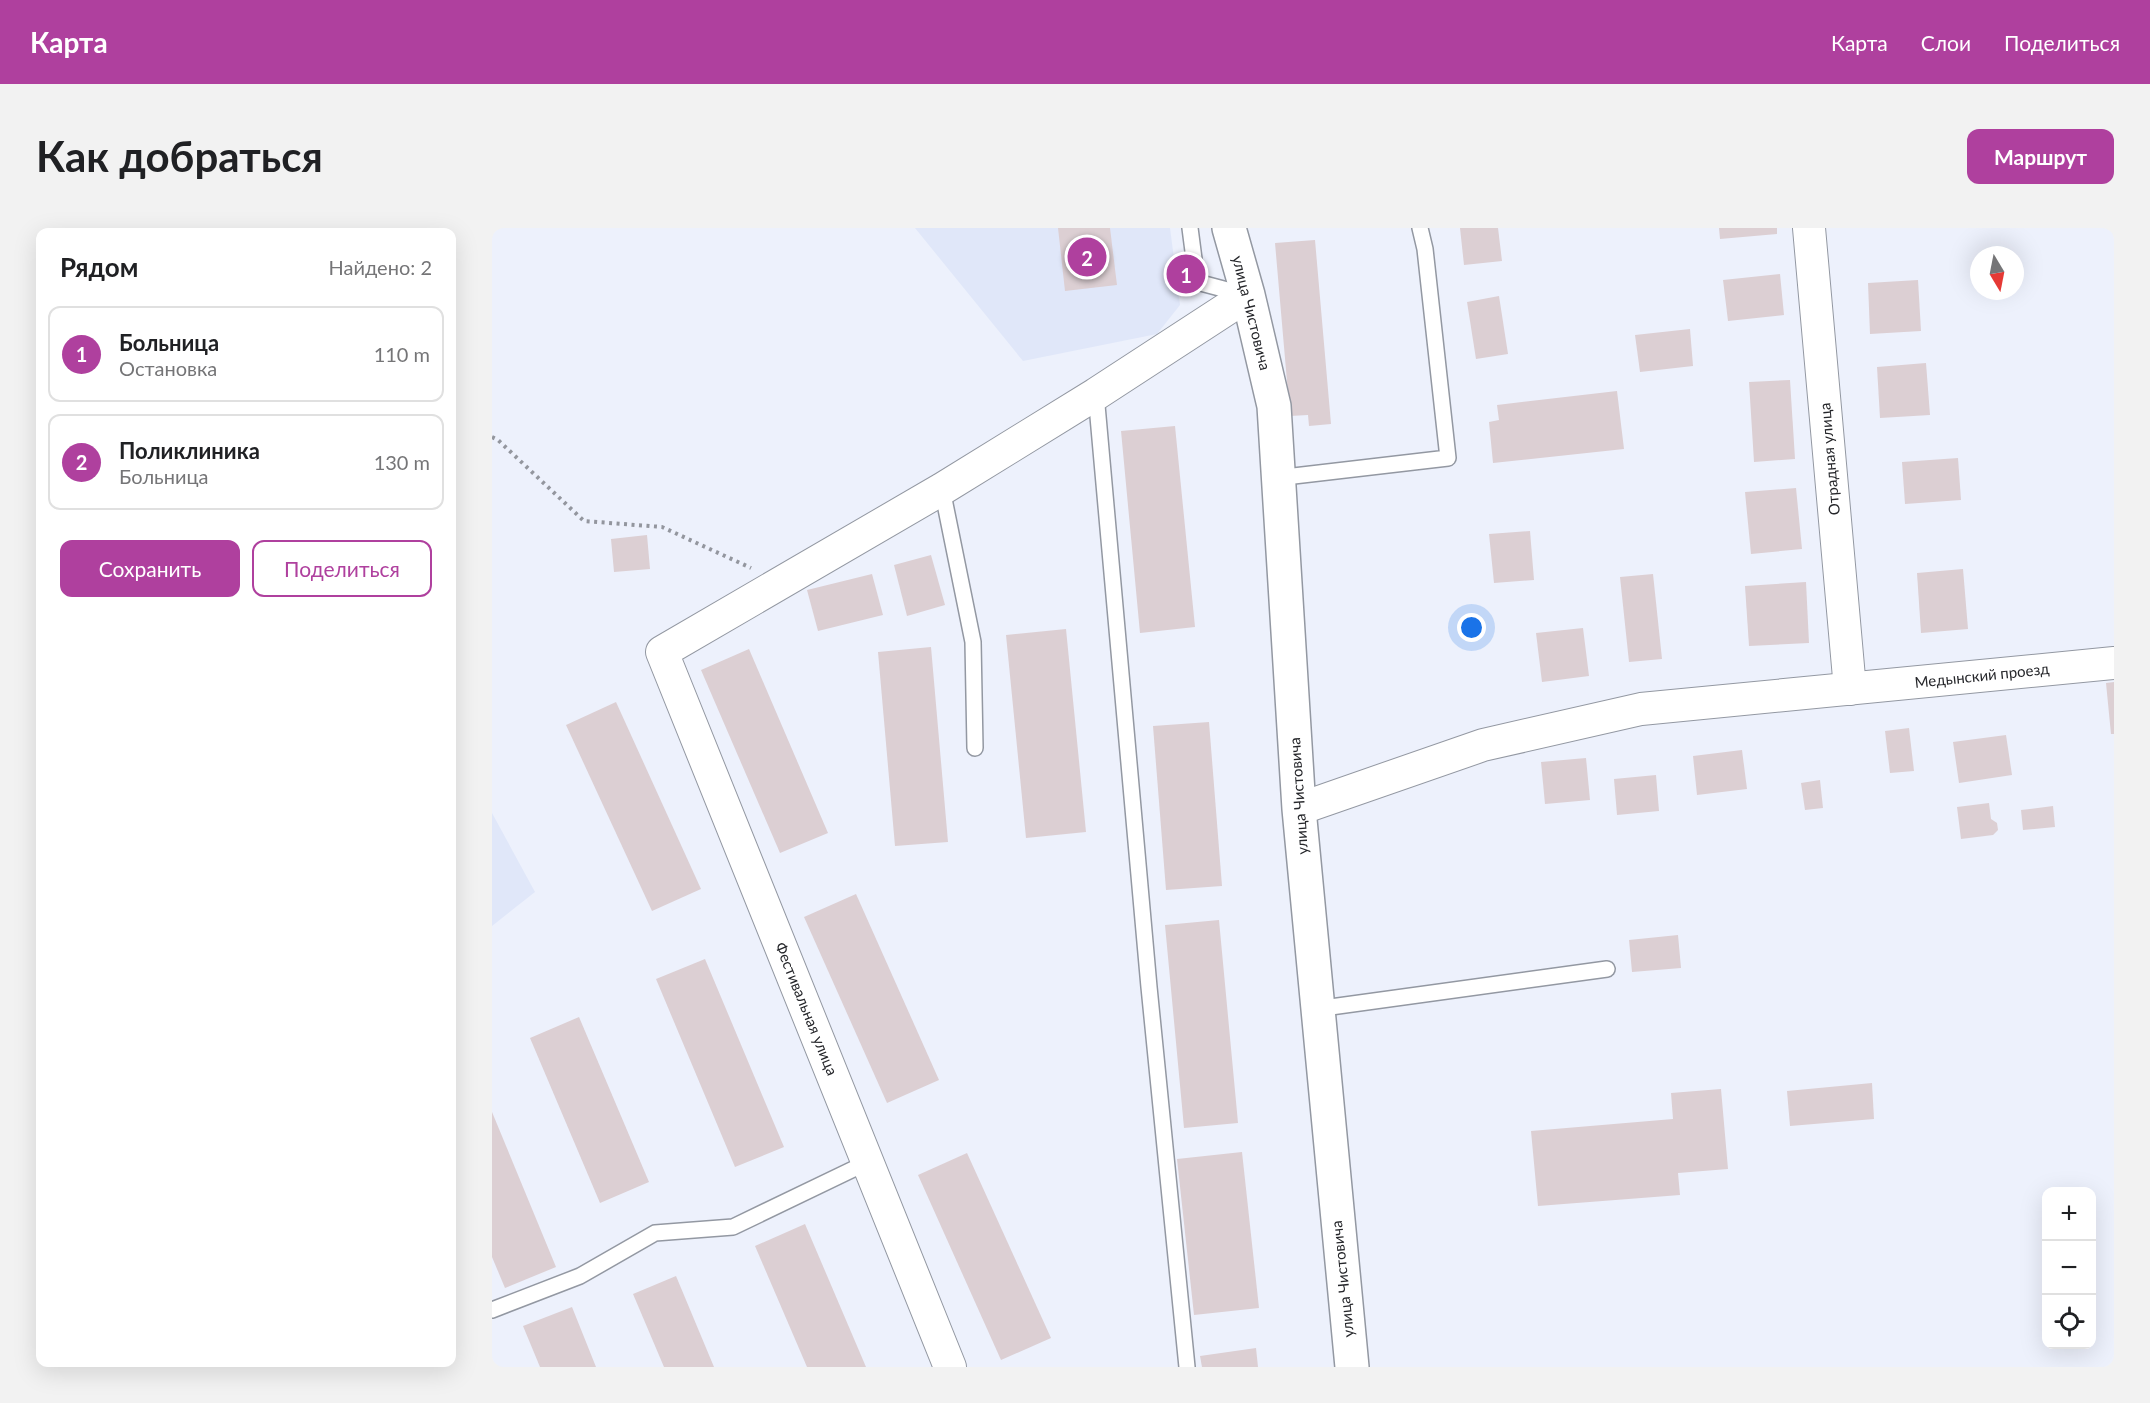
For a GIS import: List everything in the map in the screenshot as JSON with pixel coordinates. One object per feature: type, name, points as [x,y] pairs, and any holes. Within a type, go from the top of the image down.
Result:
[{"type":"street","name":"улица Чистовича","points":[[1229,228],[1248,295],[1274,406],[1299,809],[1316,1009],[1352,1367]]},
{"type":"street","name":"Отрадная улица","points":[[1809,228],[1850,689]]},
{"type":"street","points":[[782,582],[942,489],[1248,295]]},
{"type":"street","name":"Фестивальная улица","points":[[782,582],[662,652],[950,1367]]},
{"type":"street","name":"Медынский проезд","points":[[1299,809],[1483,745],[1641,709],[2114,663]]},
{"type":"lane","points":[[1190,228],[1197,282],[1248,295]]},
{"type":"lane","points":[[1286,477],[1448,458],[1425,249],[1420,228]]},
{"type":"lane","points":[[1095,394],[1149,987],[1187,1367]]},
{"type":"lane","points":[[942,489],[973,642],[975,748]]},
{"type":"lane","points":[[1316,1009],[1607,969]]},
{"type":"lane","points":[[492,1310],[580,1276],[655,1233],[733,1227],[868,1162]]},
{"type":"path","points":[[492,437],[498,440],[584,521],[662,527],[782,582]]},
{"type":"shaded area","points":[[915,228],[1170,228],[1180,305],[1157,334],[1023,361]]},
{"type":"shaded area","points":[[492,813],[535,892],[492,926]]},
{"type":"building","points":[[1058,228],[1110,228],[1117,285],[1065,291]]},
{"type":"building","points":[[1460,228],[1498,228],[1502,261],[1464,265]]},
{"type":"building","points":[[1719,228],[1777,228],[1777,234],[1720,239]]},
{"type":"building","points":[[1315,240],[1331,424],[1309,426],[1308,415],[1290,416],[1275,243]]},
{"type":"building","points":[[1780,274],[1784,315],[1728,321],[1723,280]]},
{"type":"building","points":[[1918,280],[1921,331],[1870,334],[1868,283]]},
{"type":"building","points":[[1499,296],[1508,354],[1476,359],[1467,302]]},
{"type":"building","points":[[1690,329],[1693,366],[1640,372],[1635,335]]},
{"type":"building","points":[[1926,363],[1930,415],[1880,418],[1877,367]]},
{"type":"building","points":[[1790,380],[1795,459],[1754,462],[1749,382]]},
{"type":"building","points":[[1617,391],[1624,449],[1493,463],[1489,422],[1499,420],[1497,405]]},
{"type":"building","points":[[1175,426],[1195,627],[1140,633],[1121,431]]},
{"type":"building","points":[[1958,458],[1961,500],[1905,504],[1902,462]]},
{"type":"building","points":[[1796,488],[1802,549],[1751,554],[1745,492]]},
{"type":"building","points":[[1530,531],[1534,580],[1494,583],[1489,534]]},
{"type":"building","points":[[647,535],[650,569],[614,572],[611,539]]},
{"type":"building","points":[[931,555],[945,605],[907,616],[894,565]]},
{"type":"building","points":[[1963,569],[1968,629],[1921,633],[1917,573]]},
{"type":"building","points":[[872,574],[883,615],[818,631],[807,590]]},
{"type":"building","points":[[1653,574],[1662,659],[1629,662],[1620,577]]},
{"type":"building","points":[[1806,582],[1809,643],[1749,646],[1745,586]]},
{"type":"building","points":[[1583,628],[1589,676],[1542,682],[1536,633]]},
{"type":"building","points":[[1066,629],[1086,832],[1026,838],[1006,635]]},
{"type":"building","points":[[931,647],[948,842],[895,846],[878,652]]},
{"type":"building","points":[[749,649],[828,833],[780,853],[701,670]]},
{"type":"building","points":[[2114,682],[2114,734],[2111,734],[2106,683]]},
{"type":"building","points":[[616,702],[701,889],[652,911],[566,725]]},
{"type":"building","points":[[1209,722],[1222,886],[1166,890],[1153,726]]},
{"type":"building","points":[[1909,728],[1914,771],[1890,773],[1885,731]]},
{"type":"building","points":[[2006,735],[2012,775],[1959,783],[1953,742]]},
{"type":"building","points":[[1742,750],[1747,789],[1697,795],[1693,756]]},
{"type":"building","points":[[1586,758],[1590,800],[1545,804],[1541,762]]},
{"type":"building","points":[[1656,775],[1659,811],[1617,815],[1614,779]]},
{"type":"building","points":[[1820,780],[1823,808],[1805,810],[1801,783]]},
{"type":"building","points":[[1989,803],[1991,819],[1997,823],[1998,830],[1993,835],[1961,839],[1957,807]]},
{"type":"building","points":[[2053,806],[2055,827],[2023,830],[2021,810]]},
{"type":"building","points":[[856,894],[939,1080],[887,1103],[804,917]]},
{"type":"building","points":[[1219,920],[1238,1123],[1184,1128],[1165,925]]},
{"type":"building","points":[[1678,935],[1681,968],[1632,972],[1629,940]]},
{"type":"building","points":[[705,959],[784,1147],[735,1167],[656,979]]},
{"type":"building","points":[[579,1017],[649,1182],[600,1203],[530,1038]]},
{"type":"building","points":[[1872,1083],[1874,1119],[1790,1126],[1787,1091]]},
{"type":"building","points":[[1721,1089],[1728,1169],[1678,1173],[1680,1195],[1538,1206],[1531,1131],[1673,1119],[1671,1093]]},
{"type":"building","points":[[492,1112],[556,1267],[505,1288],[492,1257]]},
{"type":"building","points":[[1242,1152],[1259,1308],[1194,1315],[1177,1159]]},
{"type":"building","points":[[967,1153],[1051,1338],[1001,1360],[918,1175]]},
{"type":"building","points":[[805,1224],[866,1367],[807,1367],[755,1246]]},
{"type":"building","points":[[676,1276],[714,1367],[664,1367],[633,1294]]},
{"type":"building","points":[[572,1307],[596,1367],[540,1367],[523,1326]]},
{"type":"building","points":[[1256,1348],[1258,1367],[1202,1367],[1200,1356]]},
{"type":"place","name":"Поликлиника","points":[[1087,257]]},
{"type":"place","name":"Больница","points":[[1186,274]]}]
